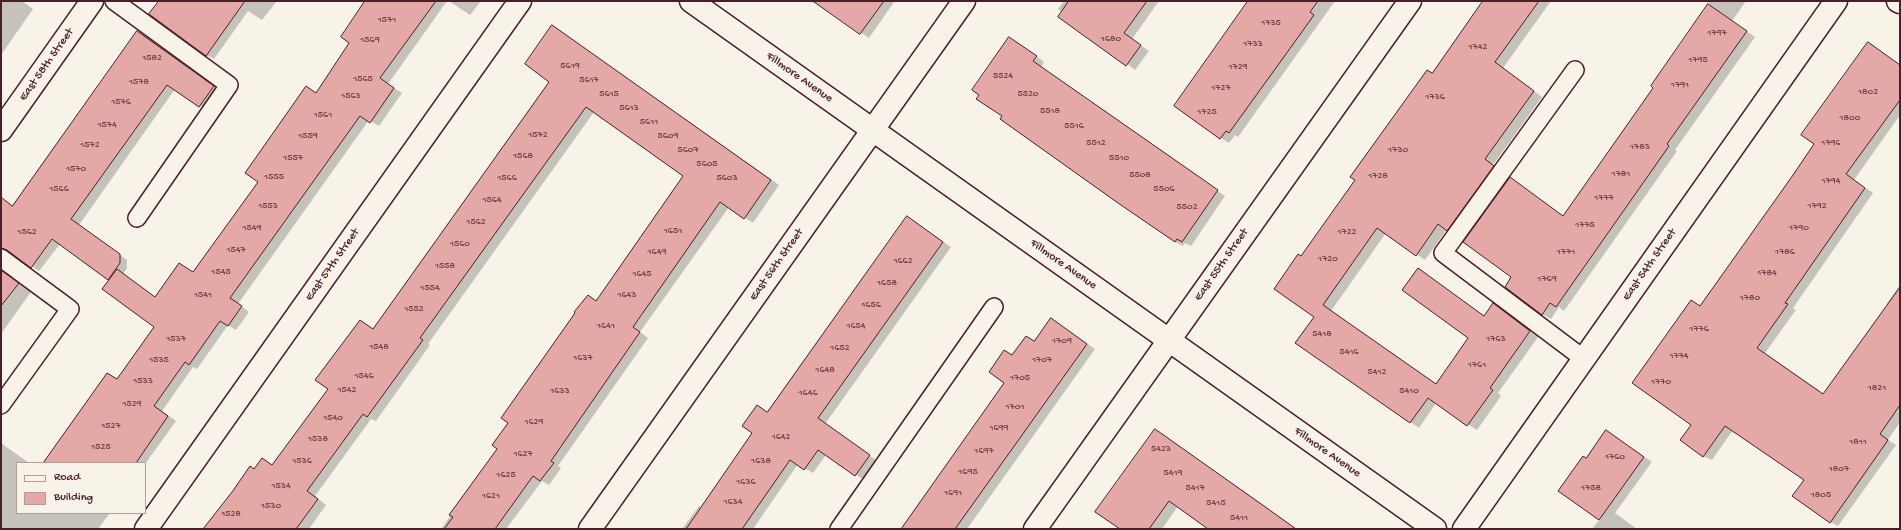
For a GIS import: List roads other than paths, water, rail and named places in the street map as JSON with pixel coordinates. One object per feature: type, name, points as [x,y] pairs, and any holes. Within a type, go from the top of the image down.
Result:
[{"type":"street","name":"East 58th Street","points":[[1,130],[92,1]]},
{"type":"street","name":"East 57th Street","points":[[146,529],[520,1]]},
{"type":"street","name":"Fillmore Avenue","points":[[691,1],[1435,529]]},
{"type":"street","name":"East 56th Street","points":[[590,529],[964,1]]},
{"type":"street","name":"East 55th Street","points":[[1035,529],[1410,1]]},
{"type":"street","name":"East 54th Street","points":[[1464,529],[1836,1]]},
{"type":"lane","points":[[114,1],[229,85],[136,218]]},
{"type":"lane","points":[[1575,70],[1443,253],[1584,359]]},
{"type":"lane","points":[[1,258],[70,309],[1,405]]},
{"type":"lane","points":[[839,529],[994,307]]}]
